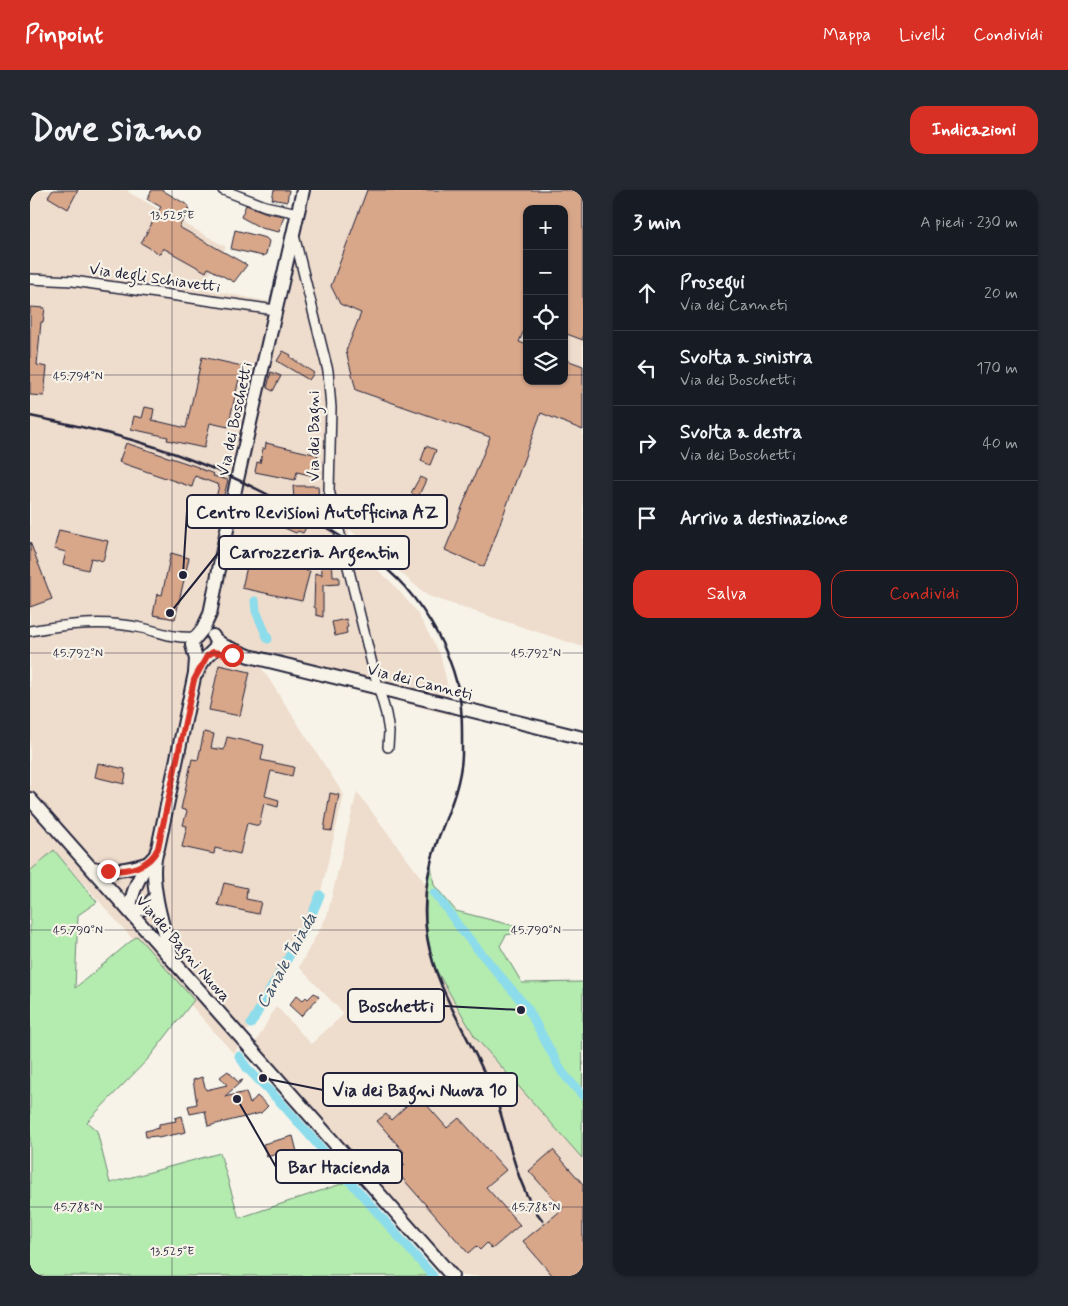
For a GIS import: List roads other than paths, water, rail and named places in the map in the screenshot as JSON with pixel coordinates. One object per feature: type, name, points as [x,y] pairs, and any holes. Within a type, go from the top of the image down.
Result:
[{"type":"street","points":[[223,190],[265,206],[298,213]]},
{"type":"street","name":"Via dei Bagni","points":[[303,190],[294,233],[328,371],[330,408],[329,490],[390,732],[388,747]]},
{"type":"street","name":"Via dei Boschetti","points":[[130,911],[130,902],[158,848],[194,680],[204,644],[237,480],[294,233]]},
{"type":"street","name":"Via degli Schiavetti","points":[[30,279],[91,283],[275,310]]},
{"type":"street","name":"Via dei Canneti","points":[[30,631],[93,623],[142,628],[204,644],[226,655],[249,656],[583,738]]},
{"type":"street","name":"Via dei Bagni Nuova","points":[[30,799],[452,1276]]},
{"type":"street","points":[[92,868],[124,871],[150,861]]},
{"type":"street","name":"Via dei Boschetti","points":[[150,861],[156,896],[173,960]]},
{"type":"street","points":[[130,911],[146,908],[156,896]]},
{"type":"waterway","points":[[255,601],[256,611],[268,639]]},
{"type":"waterway","points":[[434,893],[460,928],[528,1009],[562,1072],[583,1096]]},
{"type":"waterway","name":"Canale Taiada","points":[[251,1024],[310,919],[320,895]]},
{"type":"waterway","name":"Canale Taiada","points":[[239,1056],[247,1068],[282,1104],[433,1276]]},
{"type":"railway","points":[[30,416],[134,440],[174,453],[229,475],[295,509],[378,562],[405,587],[430,621],[443,645],[459,692],[462,755],[457,787],[434,851],[428,875],[425,900],[427,937],[436,972],[493,1090],[519,1177],[533,1208],[543,1221]]},
{"type":"place","name":"Centro Revisioni Autofficina AZ","points":[[183,575]]},
{"type":"place","name":"Carrozzeria Argentin","points":[[170,613]]},
{"type":"place","name":"Boschetti","points":[[521,1010]]},
{"type":"place","name":"Via dei Bagni Nuova 10","points":[[263,1078]]},
{"type":"place","name":"Bar Hacienda","points":[[237,1099]]}]
